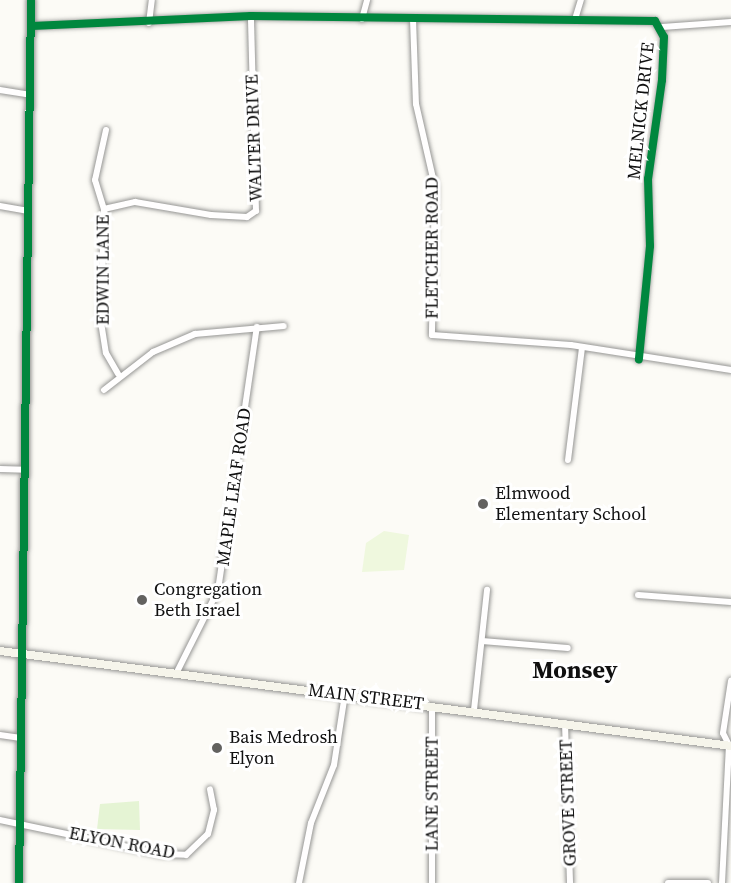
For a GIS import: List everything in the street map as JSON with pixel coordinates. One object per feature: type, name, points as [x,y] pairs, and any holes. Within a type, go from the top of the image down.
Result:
[{"type":"street","points":[[19,883],[17,823],[21,738],[31,0]]},
{"type":"street","points":[[149,23],[152,0]]},
{"type":"street","points":[[362,19],[367,0]]},
{"type":"street","points":[[576,16],[581,0]]},
{"type":"street","name":"MELNICK DRIVE","points":[[32,26],[149,23],[250,16],[362,19],[576,16],[642,18],[662,27],[639,359]]},
{"type":"street","name":"WALTER DRIVE","points":[[104,209],[135,202],[223,216],[247,217],[256,211],[250,16]]},
{"type":"street","name":"FLETCHER ROAD","points":[[413,19],[416,104],[435,187],[432,335],[582,348]]},
{"type":"street","points":[[662,27],[731,22]]},
{"type":"street","points":[[0,90],[31,95]]},
{"type":"street","name":"EDWIN LANE","points":[[106,130],[95,180],[104,209],[100,322],[106,353],[118,374]]},
{"type":"street","points":[[0,206],[29,211]]},
{"type":"street","points":[[104,390],[118,374],[195,334],[257,327],[284,327]]},
{"type":"street","name":"MAPLE LEAF ROAD","points":[[176,674],[218,590],[257,327]]},
{"type":"street","points":[[568,459],[582,348],[639,359],[731,370]]},
{"type":"street","points":[[0,469],[25,470]]},
{"type":"street","points":[[474,710],[487,590]]},
{"type":"street","points":[[638,595],[731,602]]},
{"type":"street","points":[[482,640],[568,648]]},
{"type":"street","name":"MAIN STREET","points":[[0,651],[474,710],[730,745]]},
{"type":"street","points":[[722,883],[730,745],[723,733],[731,681]]},
{"type":"street","points":[[299,883],[311,823],[334,765],[345,694]]},
{"type":"street","name":"LANE STREET","points":[[432,706],[432,883]]},
{"type":"street","name":"GROVE STREET","points":[[565,723],[570,883]]},
{"type":"street","points":[[0,735],[21,738]]},
{"type":"street","name":"ELYON ROAD","points":[[17,823],[160,854],[186,855],[208,834],[214,810],[210,789]]},
{"type":"street","points":[[0,819],[17,823]]},
{"type":"street","points":[[669,883],[708,883]]},
{"type":"green space","points":[[384,531],[409,535],[404,570],[362,572],[366,543]]},
{"type":"green space","points":[[139,801],[140,830],[97,829],[100,804]]},
{"type":"cycle path","points":[[19,883],[31,0]]},
{"type":"cycle path","points":[[32,26],[251,16],[655,21],[664,37],[662,80],[648,179],[650,246],[639,359]]},
{"type":"place","name":"Elmwood Elementary School","points":[[483,504]]},
{"type":"place","name":"Congregation Beth Israel","points":[[142,600]]},
{"type":"place","name":"Bais Medrosh Elyon","points":[[217,748]]},
{"type":"district","name":"Monsey","points":[[575,670]]}]
